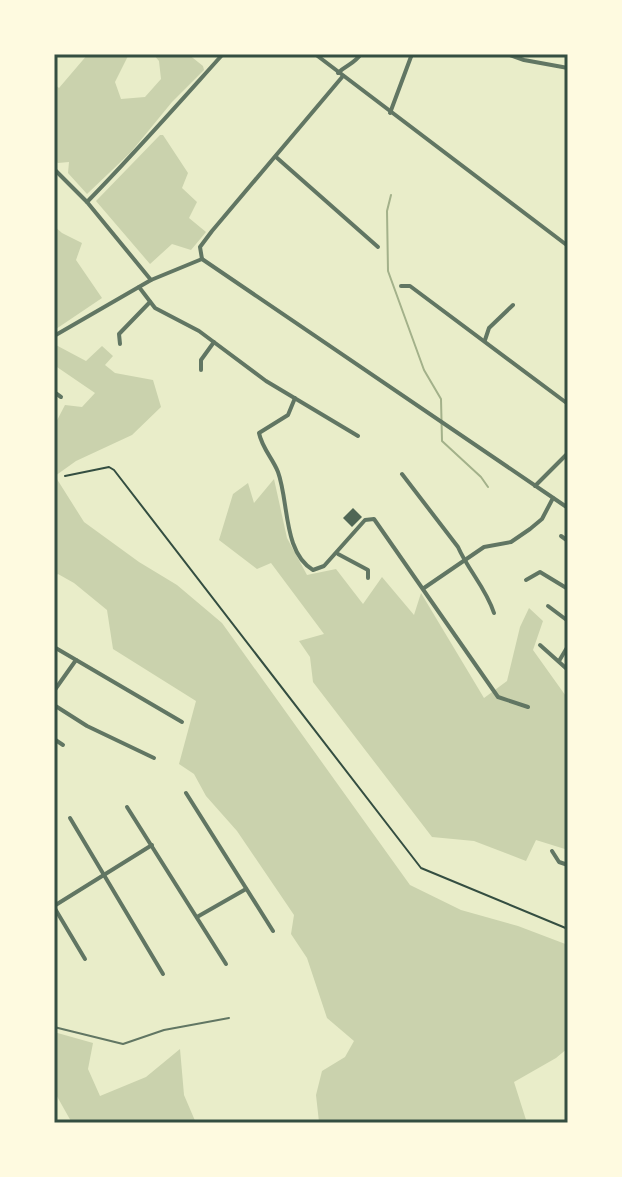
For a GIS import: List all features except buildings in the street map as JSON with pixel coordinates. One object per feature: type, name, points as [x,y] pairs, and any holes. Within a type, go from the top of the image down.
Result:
[{"type":"street","points":[[87,202],[223,54]]},
{"type":"street","points":[[315,54],[568,246]]},
{"type":"street","points":[[361,54],[354,64],[344,67],[276,157],[212,231],[200,247],[202,259],[568,508]]},
{"type":"street","points":[[390,113],[412,54]]},
{"type":"street","points":[[507,54],[568,68]]},
{"type":"street","points":[[276,157],[378,247]]},
{"type":"street","points":[[54,169],[87,202],[151,280]]},
{"type":"street","points":[[54,179],[60,174]]},
{"type":"street","points":[[54,336],[151,280],[202,259]]},
{"type":"street","points":[[401,286],[410,286],[568,404]]},
{"type":"street","points":[[139,287],[155,308],[214,342],[266,381],[358,436]]},
{"type":"street","points":[[120,344],[119,334],[150,302]]},
{"type":"street","points":[[485,340],[489,328],[513,305]]},
{"type":"street","points":[[201,370],[200,363],[214,342]]},
{"type":"street","points":[[54,392],[61,397]]},
{"type":"street","points":[[295,398],[288,415],[259,433],[277,470],[293,541],[301,558],[308,567],[316,570],[324,566],[338,554],[365,520],[371,518],[381,527],[498,697],[528,707]]},
{"type":"street","points":[[535,486],[568,453]]},
{"type":"street","points":[[402,474],[445,529],[488,595],[494,613]]},
{"type":"street","points":[[424,588],[484,547],[511,542],[530,529],[542,519],[553,498]]},
{"type":"street","points":[[561,536],[568,541]]},
{"type":"street","points":[[338,554],[368,570],[368,578]]},
{"type":"street","points":[[526,580],[540,572],[568,589]]},
{"type":"street","points":[[548,606],[568,621]]},
{"type":"street","points":[[540,645],[568,670]]},
{"type":"street","points":[[558,662],[568,646]]},
{"type":"street","points":[[54,647],[182,722]]},
{"type":"street","points":[[54,691],[76,660]]},
{"type":"street","points":[[54,705],[87,726],[154,758]]},
{"type":"street","points":[[54,739],[63,745]]},
{"type":"street","points":[[186,793],[273,931]]},
{"type":"street","points":[[127,807],[226,964]]},
{"type":"street","points":[[70,818],[163,974]]},
{"type":"street","points":[[85,959],[54,906],[152,845]]},
{"type":"street","points":[[552,851],[559,862],[568,865]]},
{"type":"street","points":[[197,917],[246,889]]},
{"type":"lane","points":[[54,1027],[123,1044],[164,1030],[229,1018]]},
{"type":"path","points":[[65,476],[109,467],[114,470],[421,868],[568,929]]},
{"type":"green space","points":[[88,54],[129,54],[115,82],[121,99],[145,97],[161,79],[159,61],[153,54],[188,54],[204,70],[172,102],[131,152],[87,194],[68,173],[69,162],[58,163],[54,160],[54,84],[59,88]]},
{"type":"green space","points":[[163,135],[188,173],[182,188],[197,202],[189,218],[206,232],[191,250],[172,244],[150,264],[96,201]]},
{"type":"green space","points":[[54,226],[82,243],[76,260],[102,298],[56,329]]},
{"type":"green space","points":[[54,344],[86,361],[102,346],[113,356],[105,365],[115,373],[153,380],[161,407],[132,435],[76,461],[55,476],[84,522],[177,585],[222,623],[410,885],[461,910],[518,926],[568,945],[568,1048],[514,1082],[527,1123],[317,1123],[316,1095],[322,1071],[345,1057],[354,1041],[327,1018],[307,958],[291,934],[294,915],[237,831],[206,796],[194,774],[179,764],[196,701],[113,649],[107,610],[74,583],[58,574],[54,577],[54,426],[65,405],[82,407],[95,393],[54,365]]},
{"type":"green space","points":[[274,479],[287,538],[307,575],[336,569],[363,604],[382,577],[414,615],[421,593],[484,698],[507,681],[520,627],[529,608],[543,621],[533,650],[568,699],[568,850],[536,840],[526,861],[474,841],[432,837],[313,682],[310,657],[299,641],[324,634],[271,563],[257,569],[219,540],[233,494],[248,483],[254,503]]},
{"type":"green space","points":[[54,1032],[93,1043],[88,1069],[100,1096],[146,1077],[180,1049],[184,1095],[196,1123],[72,1123],[54,1091]]},
{"type":"waterway","points":[[391,195],[387,211],[388,271],[424,370],[441,399],[442,441],[488,487]]}]
